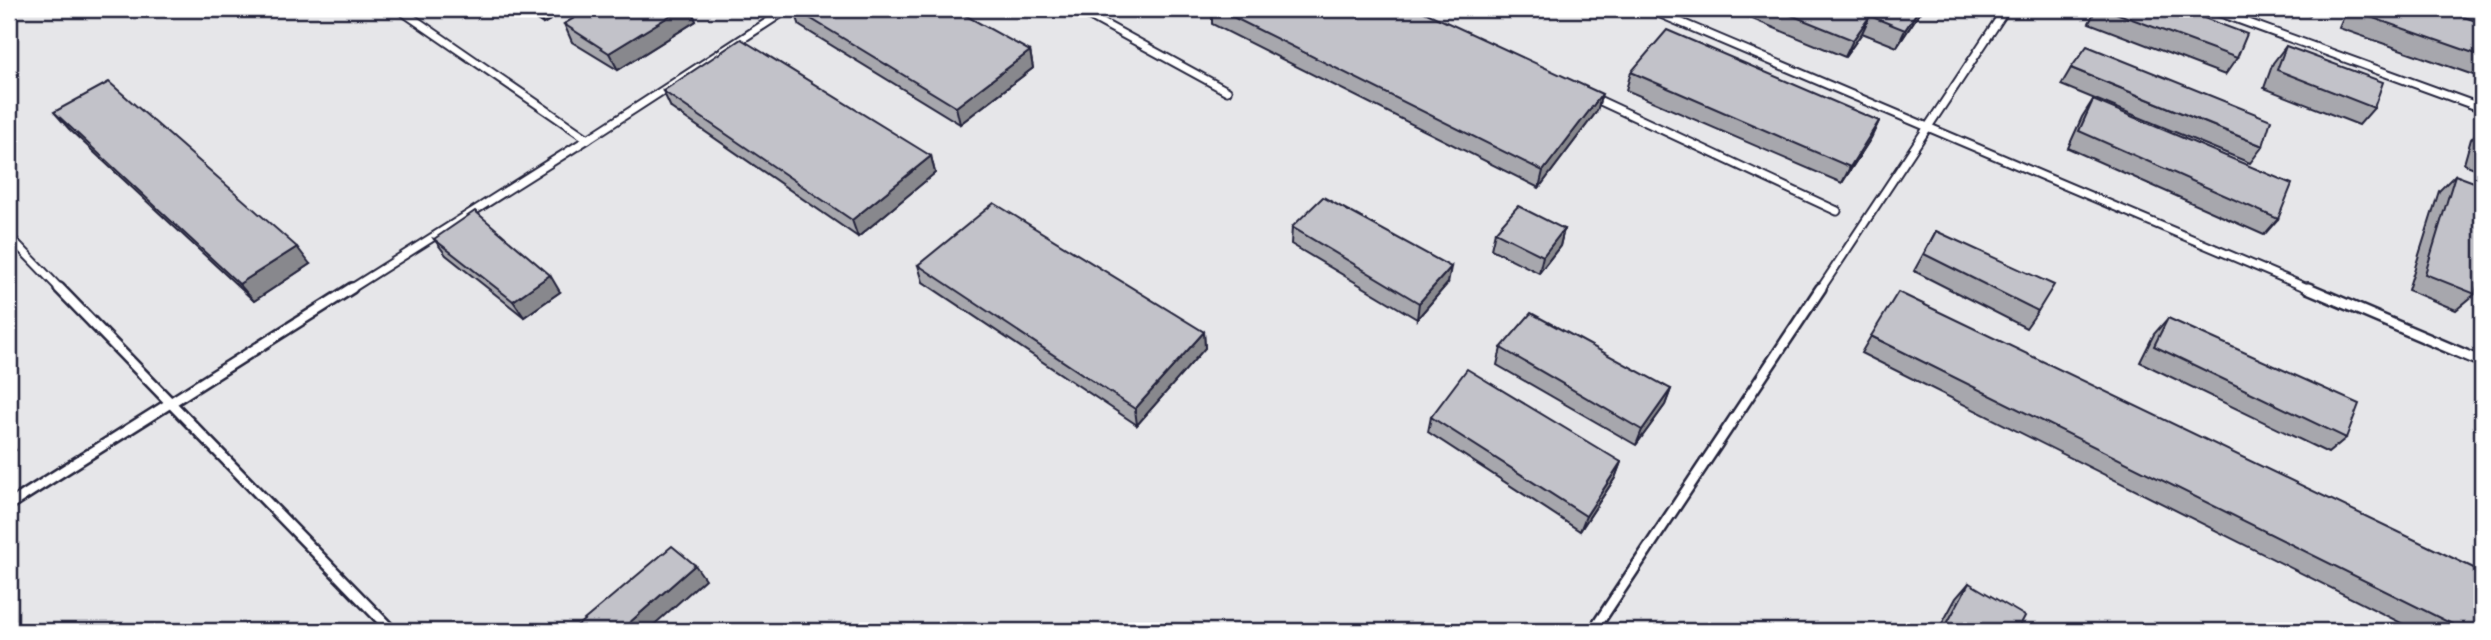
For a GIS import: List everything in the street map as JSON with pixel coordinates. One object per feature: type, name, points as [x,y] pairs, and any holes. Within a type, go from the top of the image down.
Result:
[{"type":"lane","points":[[400,9],[588,139]]},
{"type":"lane","points":[[9,505],[588,139],[788,9]]},
{"type":"lane","points":[[1077,9],[1227,91]]},
{"type":"lane","points":[[1649,9],[2482,362]]},
{"type":"lane","points":[[1593,631],[2006,9]]},
{"type":"lane","points":[[2210,9],[2482,108]]},
{"type":"lane","points":[[1588,96],[1837,211]]},
{"type":"lane","points":[[9,236],[392,631]]},
{"type":"shaded area","points":[[9,9],[2482,9],[2482,631],[9,631]]},
{"type":"building","points":[[590,9],[681,9],[609,53],[564,24]]},
{"type":"building","points":[[795,9],[954,9],[1030,51],[956,107]]},
{"type":"building","points":[[1217,9],[1418,9],[1602,94],[1543,171]]},
{"type":"building","points":[[1776,9],[1919,9],[1905,30],[1870,16],[1853,40]]},
{"type":"building","points":[[2105,9],[2180,9],[2247,34],[2237,58]]},
{"type":"building","points":[[2440,9],[2482,23],[2482,56],[2353,11]]},
{"type":"building","points":[[1667,30],[1879,121],[1850,167],[1631,72]]},
{"type":"building","points":[[741,39],[931,156],[852,220],[663,91]]},
{"type":"building","points":[[2087,46],[2271,120],[2263,146],[2071,68]]},
{"type":"building","points":[[2286,46],[2383,82],[2374,108],[2277,70]]},
{"type":"building","points":[[109,82],[297,247],[239,284],[54,112]]},
{"type":"building","points":[[2093,100],[2292,184],[2278,219],[2079,131]]},
{"type":"building","points":[[2455,175],[2482,185],[2482,265],[2475,294],[2425,274]]},
{"type":"building","points":[[1323,197],[1451,267],[1419,303],[1292,227]]},
{"type":"building","points":[[994,203],[1204,332],[1135,409],[918,265]]},
{"type":"building","points":[[1518,206],[1564,229],[1543,256],[1495,232]]},
{"type":"building","points":[[475,211],[550,275],[513,301],[434,239]]},
{"type":"building","points":[[1936,231],[2054,285],[2038,311],[1924,254]]},
{"type":"building","points":[[1898,292],[2482,572],[2482,631],[2466,631],[1871,336]]},
{"type":"building","points":[[1531,313],[1671,389],[1642,430],[1501,348]]},
{"type":"building","points":[[2168,318],[2359,404],[2346,438],[2154,346]]},
{"type":"building","points":[[1467,369],[1621,462],[1586,516],[1431,417]]},
{"type":"building","points":[[672,546],[695,565],[620,631],[571,631]]},
{"type":"building","points":[[1969,583],[2025,616],[2017,631],[1943,631]]}]
